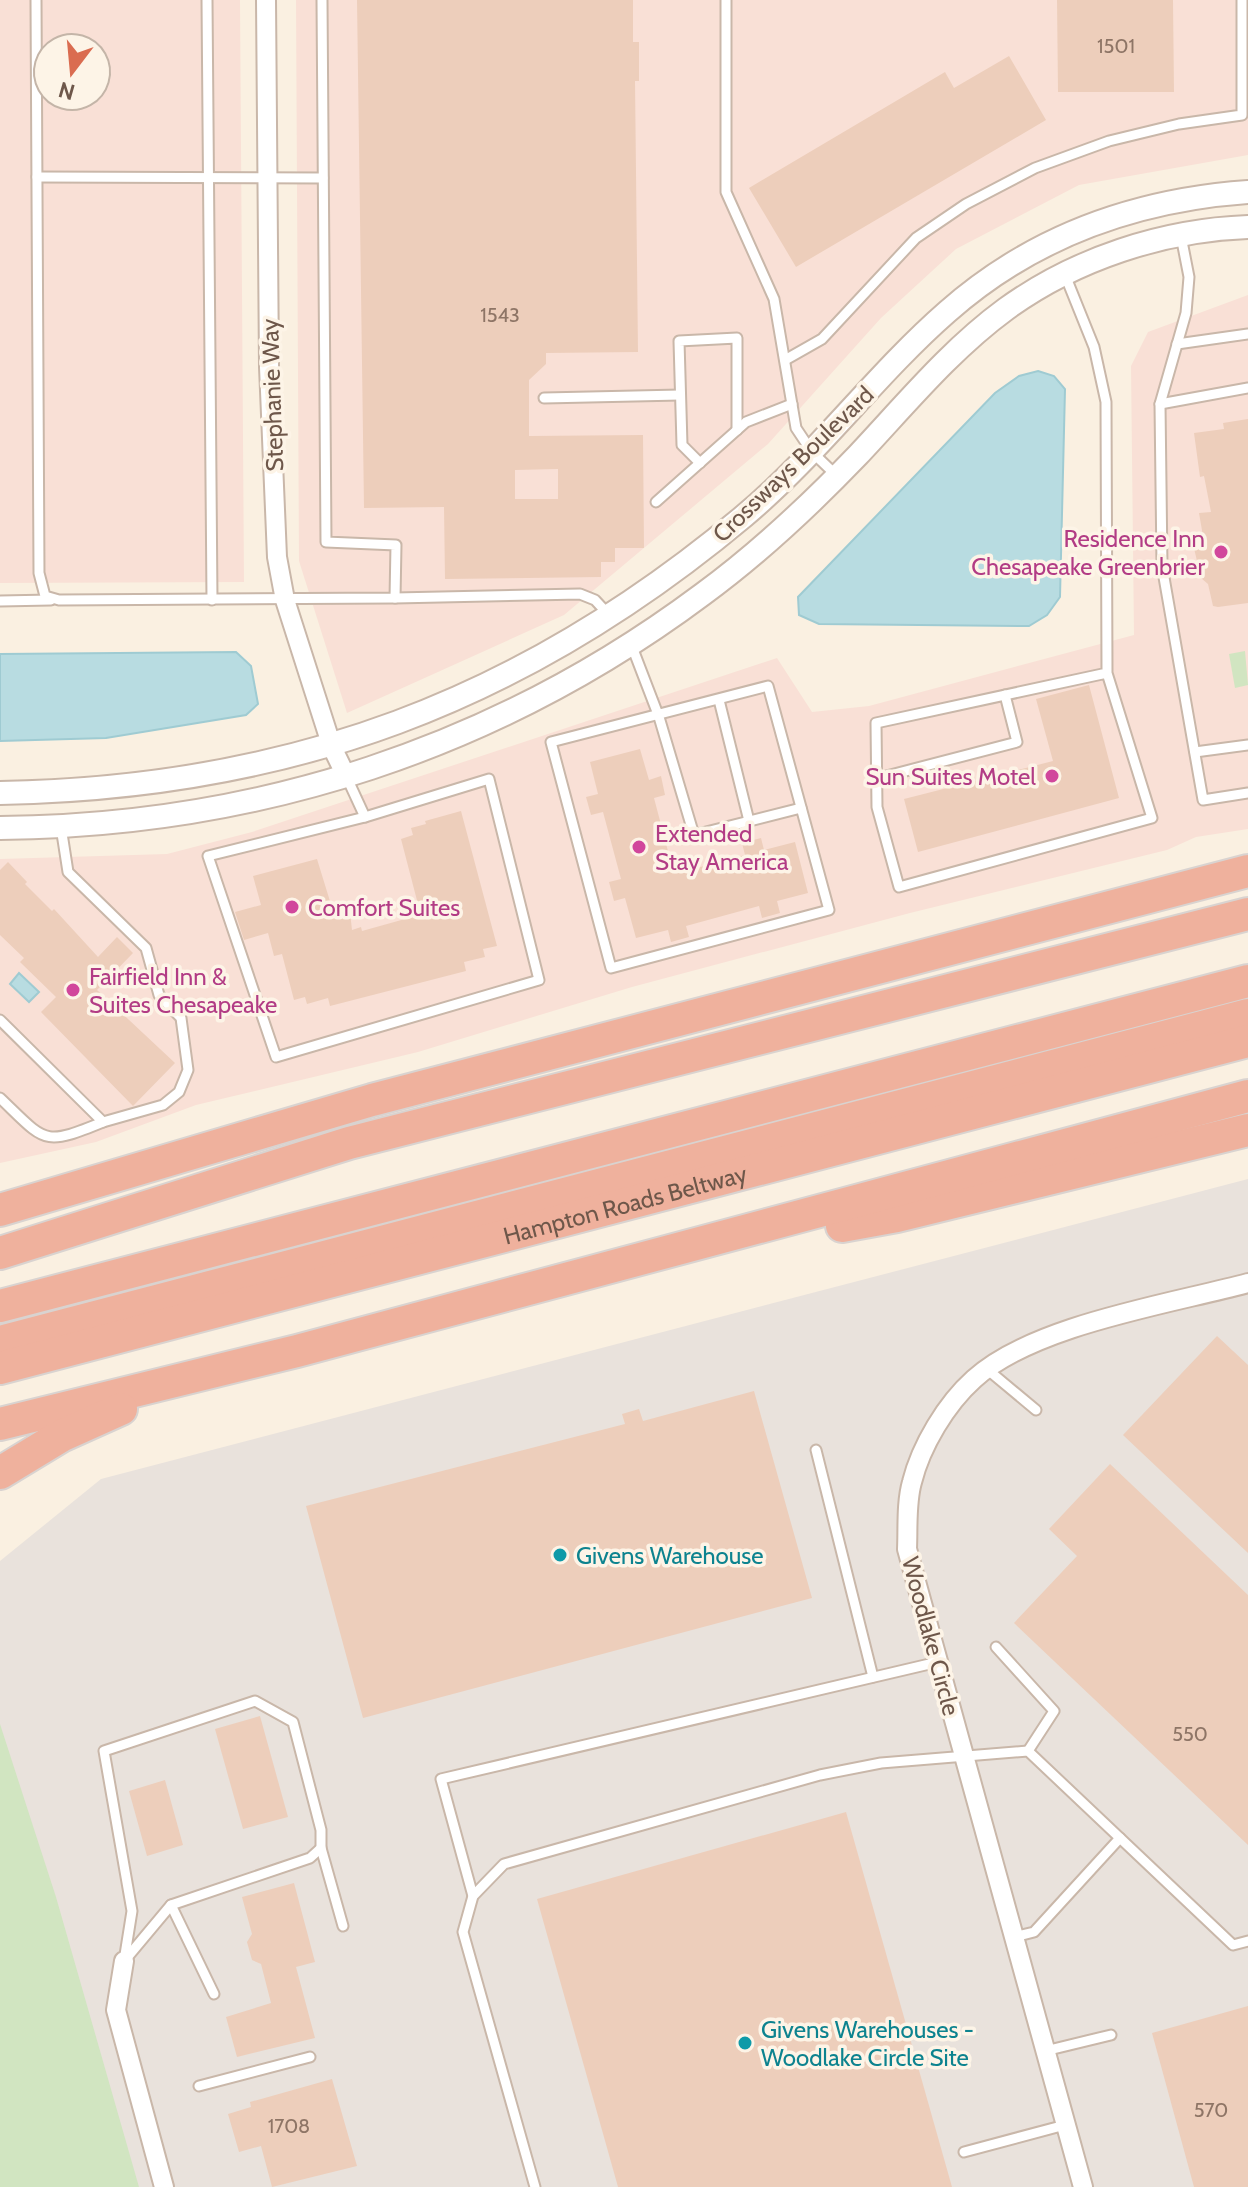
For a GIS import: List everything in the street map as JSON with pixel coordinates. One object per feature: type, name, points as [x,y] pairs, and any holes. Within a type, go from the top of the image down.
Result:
[{"type":"highway","points":[[9,1207],[372,1100],[1248,871]]},
{"type":"highway","points":[[0,1253],[349,1143],[1248,914]]},
{"type":"highway","points":[[0,1285],[1248,963]]},
{"type":"highway","points":[[0,1306],[1248,981]]},
{"type":"highway","points":[[0,1342],[1248,1015]]},
{"type":"highway","name":"Hampton Roads Beltway","points":[[0,1368],[1248,1041]]},
{"type":"highway","points":[[1039,1096],[1248,1063]]},
{"type":"highway","points":[[0,1424],[297,1351],[657,1257],[1248,1096]]},
{"type":"highway","points":[[657,1257],[897,1216],[1248,1130]]},
{"type":"highway","points":[[0,1473],[61,1436],[148,1398],[297,1351]]},
{"type":"street","name":"Stephanie Way","points":[[266,0],[269,367],[277,557],[285,600],[332,747],[347,778]]},
{"type":"street","name":"Crossways Boulevard","points":[[0,793],[113,789],[172,781],[332,747],[452,701],[521,668],[611,616],[747,514],[812,452],[947,312],[1001,271],[1065,235],[1130,210],[1196,196],[1248,192]]},
{"type":"street","name":"Crossways Boulevard","points":[[0,828],[61,827],[179,816],[347,778],[492,720],[631,644],[702,595],[756,552],[837,476],[953,355],[1007,309],[1101,258],[1181,234],[1248,227]]},
{"type":"street","name":"Woodlake Circle","points":[[1083,2187],[907,1549],[911,1483],[934,1428],[974,1379],[1021,1349],[1078,1328],[1248,1283]]},
{"type":"street","points":[[124,1961],[116,2010],[164,2187]]},
{"type":"lane","points":[[36,0],[39,573],[45,596],[59,600]]},
{"type":"lane","points":[[207,0],[212,600]]},
{"type":"lane","points":[[322,0],[326,542],[396,545],[395,598]]},
{"type":"lane","points":[[726,0],[726,192],[774,299],[796,428],[812,452],[837,476]]},
{"type":"lane","points":[[785,360],[822,339],[916,238],[966,204],[1035,168],[1109,141],[1179,124],[1242,115],[1245,14],[1242,0]]},
{"type":"lane","points":[[37,177],[323,178]]},
{"type":"lane","points":[[1181,234],[1189,277],[1186,313],[1160,404],[1162,566],[1203,800],[1248,793]]},
{"type":"lane","points":[[1065,275],[1094,347],[1106,402],[1107,673],[1152,818],[899,887],[877,807],[876,723],[1107,673]]},
{"type":"lane","points":[[1177,344],[1248,334]]},
{"type":"lane","points":[[700,463],[682,445],[679,341],[737,338],[737,430]]},
{"type":"lane","points":[[1160,404],[1248,388]]},
{"type":"lane","points":[[544,398],[680,395]]},
{"type":"lane","points":[[656,502],[746,422],[792,404]]},
{"type":"lane","points":[[0,601],[285,600],[580,594],[595,600],[611,616]]},
{"type":"lane","points":[[631,644],[659,717],[694,835],[801,808]]},
{"type":"lane","points":[[768,686],[829,910],[611,968],[551,742],[719,700],[768,686]]},
{"type":"lane","points":[[875,779],[1017,742],[1005,695]]},
{"type":"lane","points":[[719,700],[749,821]]},
{"type":"lane","points":[[1195,752],[1248,745]]},
{"type":"lane","points":[[347,778],[365,817]]},
{"type":"lane","points":[[489,779],[539,980],[276,1057],[208,856],[365,817],[489,779]]},
{"type":"lane","points":[[0,1098],[40,1137],[61,1139],[103,1122],[163,1105],[179,1092],[188,1070],[181,1018],[159,995],[146,948],[68,872],[61,827]]},
{"type":"lane","points":[[0,1020],[103,1122]]},
{"type":"lane","points":[[988,1370],[1036,1410]]},
{"type":"lane","points":[[816,1450],[873,1677]]},
{"type":"lane","points":[[996,1647],[1054,1711],[1028,1751]]},
{"type":"lane","points":[[473,1896],[441,1779],[938,1662]]},
{"type":"lane","points":[[124,1961],[132,1911],[104,1751],[255,1701],[293,1722],[321,1830],[321,1848],[343,1926]]},
{"type":"lane","points":[[535,2187],[463,1932],[473,1896],[504,1864],[820,1775],[881,1763],[1028,1751],[1233,1945],[1248,1941]]},
{"type":"lane","points":[[1014,1937],[1034,1932],[1120,1838]]},
{"type":"lane","points":[[124,1961],[171,1905],[310,1858],[321,1848]]},
{"type":"lane","points":[[171,1905],[214,1994]]},
{"type":"lane","points":[[1045,2051],[1111,2035]]},
{"type":"lane","points":[[199,2086],[310,2057]]},
{"type":"lane","points":[[964,2152],[1065,2125]]},
{"type":"shaded area","points":[[0,0],[240,0],[244,582],[0,583]]},
{"type":"shaded area","points":[[296,0],[1248,0],[1248,155],[1079,185],[956,249],[881,318],[768,444],[564,615],[347,713],[299,561]]},
{"type":"shaded area","points":[[1248,295],[1248,829],[1196,837],[1167,850],[910,913],[632,987],[418,1052],[196,1105],[96,1142],[0,1163],[0,859],[167,854],[252,832],[777,658],[812,712],[869,706],[1134,635],[1131,366],[1148,332]]},
{"type":"shaded area","points":[[1248,1179],[1248,2187],[0,2187],[0,1561],[101,1479]]},
{"type":"green space","points":[[1245,651],[1248,685],[1235,688],[1229,654]]},
{"type":"green space","points":[[0,1724],[56,1897],[139,2187],[0,2187]]},
{"type":"water","points":[[1038,371],[1054,376],[1065,389],[1060,597],[1047,615],[1029,626],[819,624],[799,615],[798,597],[995,393],[1019,376]]},
{"type":"water","points":[[236,652],[251,666],[258,704],[246,715],[106,738],[0,741],[0,654]]},
{"type":"water","points":[[19,973],[39,992],[29,1002],[10,984]]},
{"type":"building","points":[[357,0],[633,0],[633,42],[639,42],[639,81],[635,81],[638,352],[546,353],[546,364],[529,380],[529,436],[643,435],[644,548],[615,548],[615,562],[601,562],[601,577],[445,579],[444,507],[364,508]],"holes":[[[558,469],[558,499],[515,499],[515,470]]]},
{"type":"building","points":[[1057,0],[1173,0],[1174,92],[1058,92]]},
{"type":"building","points":[[1009,56],[1046,120],[796,267],[749,188],[945,72],[954,88]]},
{"type":"building","points":[[1248,419],[1248,603],[1218,607],[1213,606],[1208,584],[1201,578],[1193,544],[1204,542],[1199,513],[1211,512],[1204,476],[1200,477],[1194,433],[1224,429],[1223,423]]},
{"type":"building","name":"Sun Suites Motel","points":[[1089,685],[1119,798],[918,852],[904,799],[1053,761],[1036,699]]},
{"type":"building","name":"Extended Stay America","points":[[640,749],[649,780],[661,776],[665,795],[654,798],[669,855],[693,869],[745,855],[742,843],[761,838],[764,850],[795,842],[808,893],[777,901],[780,913],[762,918],[759,906],[686,926],[689,937],[671,942],[668,930],[636,938],[625,898],[614,901],[609,882],[621,879],[603,812],[591,815],[586,797],[598,794],[590,762]]},
{"type":"building","name":"Comfort Suites","points":[[461,811],[497,946],[483,949],[485,957],[464,962],[466,971],[330,1006],[328,998],[307,1004],[305,997],[294,1000],[282,954],[274,956],[268,933],[244,940],[235,912],[261,905],[253,876],[317,859],[333,911],[350,912],[352,930],[361,927],[362,931],[420,912],[401,839],[413,835],[411,828],[426,824],[425,821]]},
{"type":"building","name":"Fairfield Inn & Suites Chesapeake","points":[[8,862],[27,882],[25,884],[52,911],[54,909],[98,957],[117,937],[133,953],[97,990],[175,1063],[133,1106],[41,1012],[56,997],[20,962],[24,958],[0,935],[0,870]]},
{"type":"building","points":[[1217,1336],[1248,1365],[1248,1553],[1123,1435]]},
{"type":"building","name":"Givens Warehouse","points":[[754,1391],[812,1598],[363,1718],[306,1506],[625,1424],[622,1414],[639,1409],[643,1421]]},
{"type":"building","points":[[1110,1464],[1248,1595],[1248,1845],[1014,1623],[1077,1556],[1049,1529]]},
{"type":"building","points":[[260,1716],[288,1817],[243,1829],[215,1729]]},
{"type":"building","points":[[165,1780],[183,1845],[147,1856],[129,1791]]},
{"type":"building","name":"Givens Warehouses - Woodlake Circle Site","points":[[846,1812],[952,2187],[618,2187],[537,1899]]},
{"type":"building","points":[[294,1883],[315,1962],[296,1967],[315,2038],[237,2057],[226,2017],[271,2003],[261,1964],[252,1960],[247,1942],[252,1934],[242,1897]]},
{"type":"building","points":[[1248,2006],[1248,2187],[1194,2187],[1152,2033]]},
{"type":"building","points":[[332,2079],[357,2166],[272,2187],[261,2146],[239,2152],[228,2114],[251,2107],[250,2102]]},
{"type":"place","name":"Residence Inn Chesapeake Greenbrier","points":[[1221,552]]},
{"type":"place","name":"Sun Suites Motel","points":[[1052,776]]},
{"type":"place","name":"Extended Stay America","points":[[639,847]]},
{"type":"place","name":"Comfort Suites","points":[[292,907]]},
{"type":"place","name":"Fairfield Inn & Suites Chesapeake","points":[[73,990]]},
{"type":"place","name":"Givens Warehouse","points":[[560,1555]]},
{"type":"place","name":"Givens Warehouses - Woodlake Circle Site","points":[[745,2043]]}]
